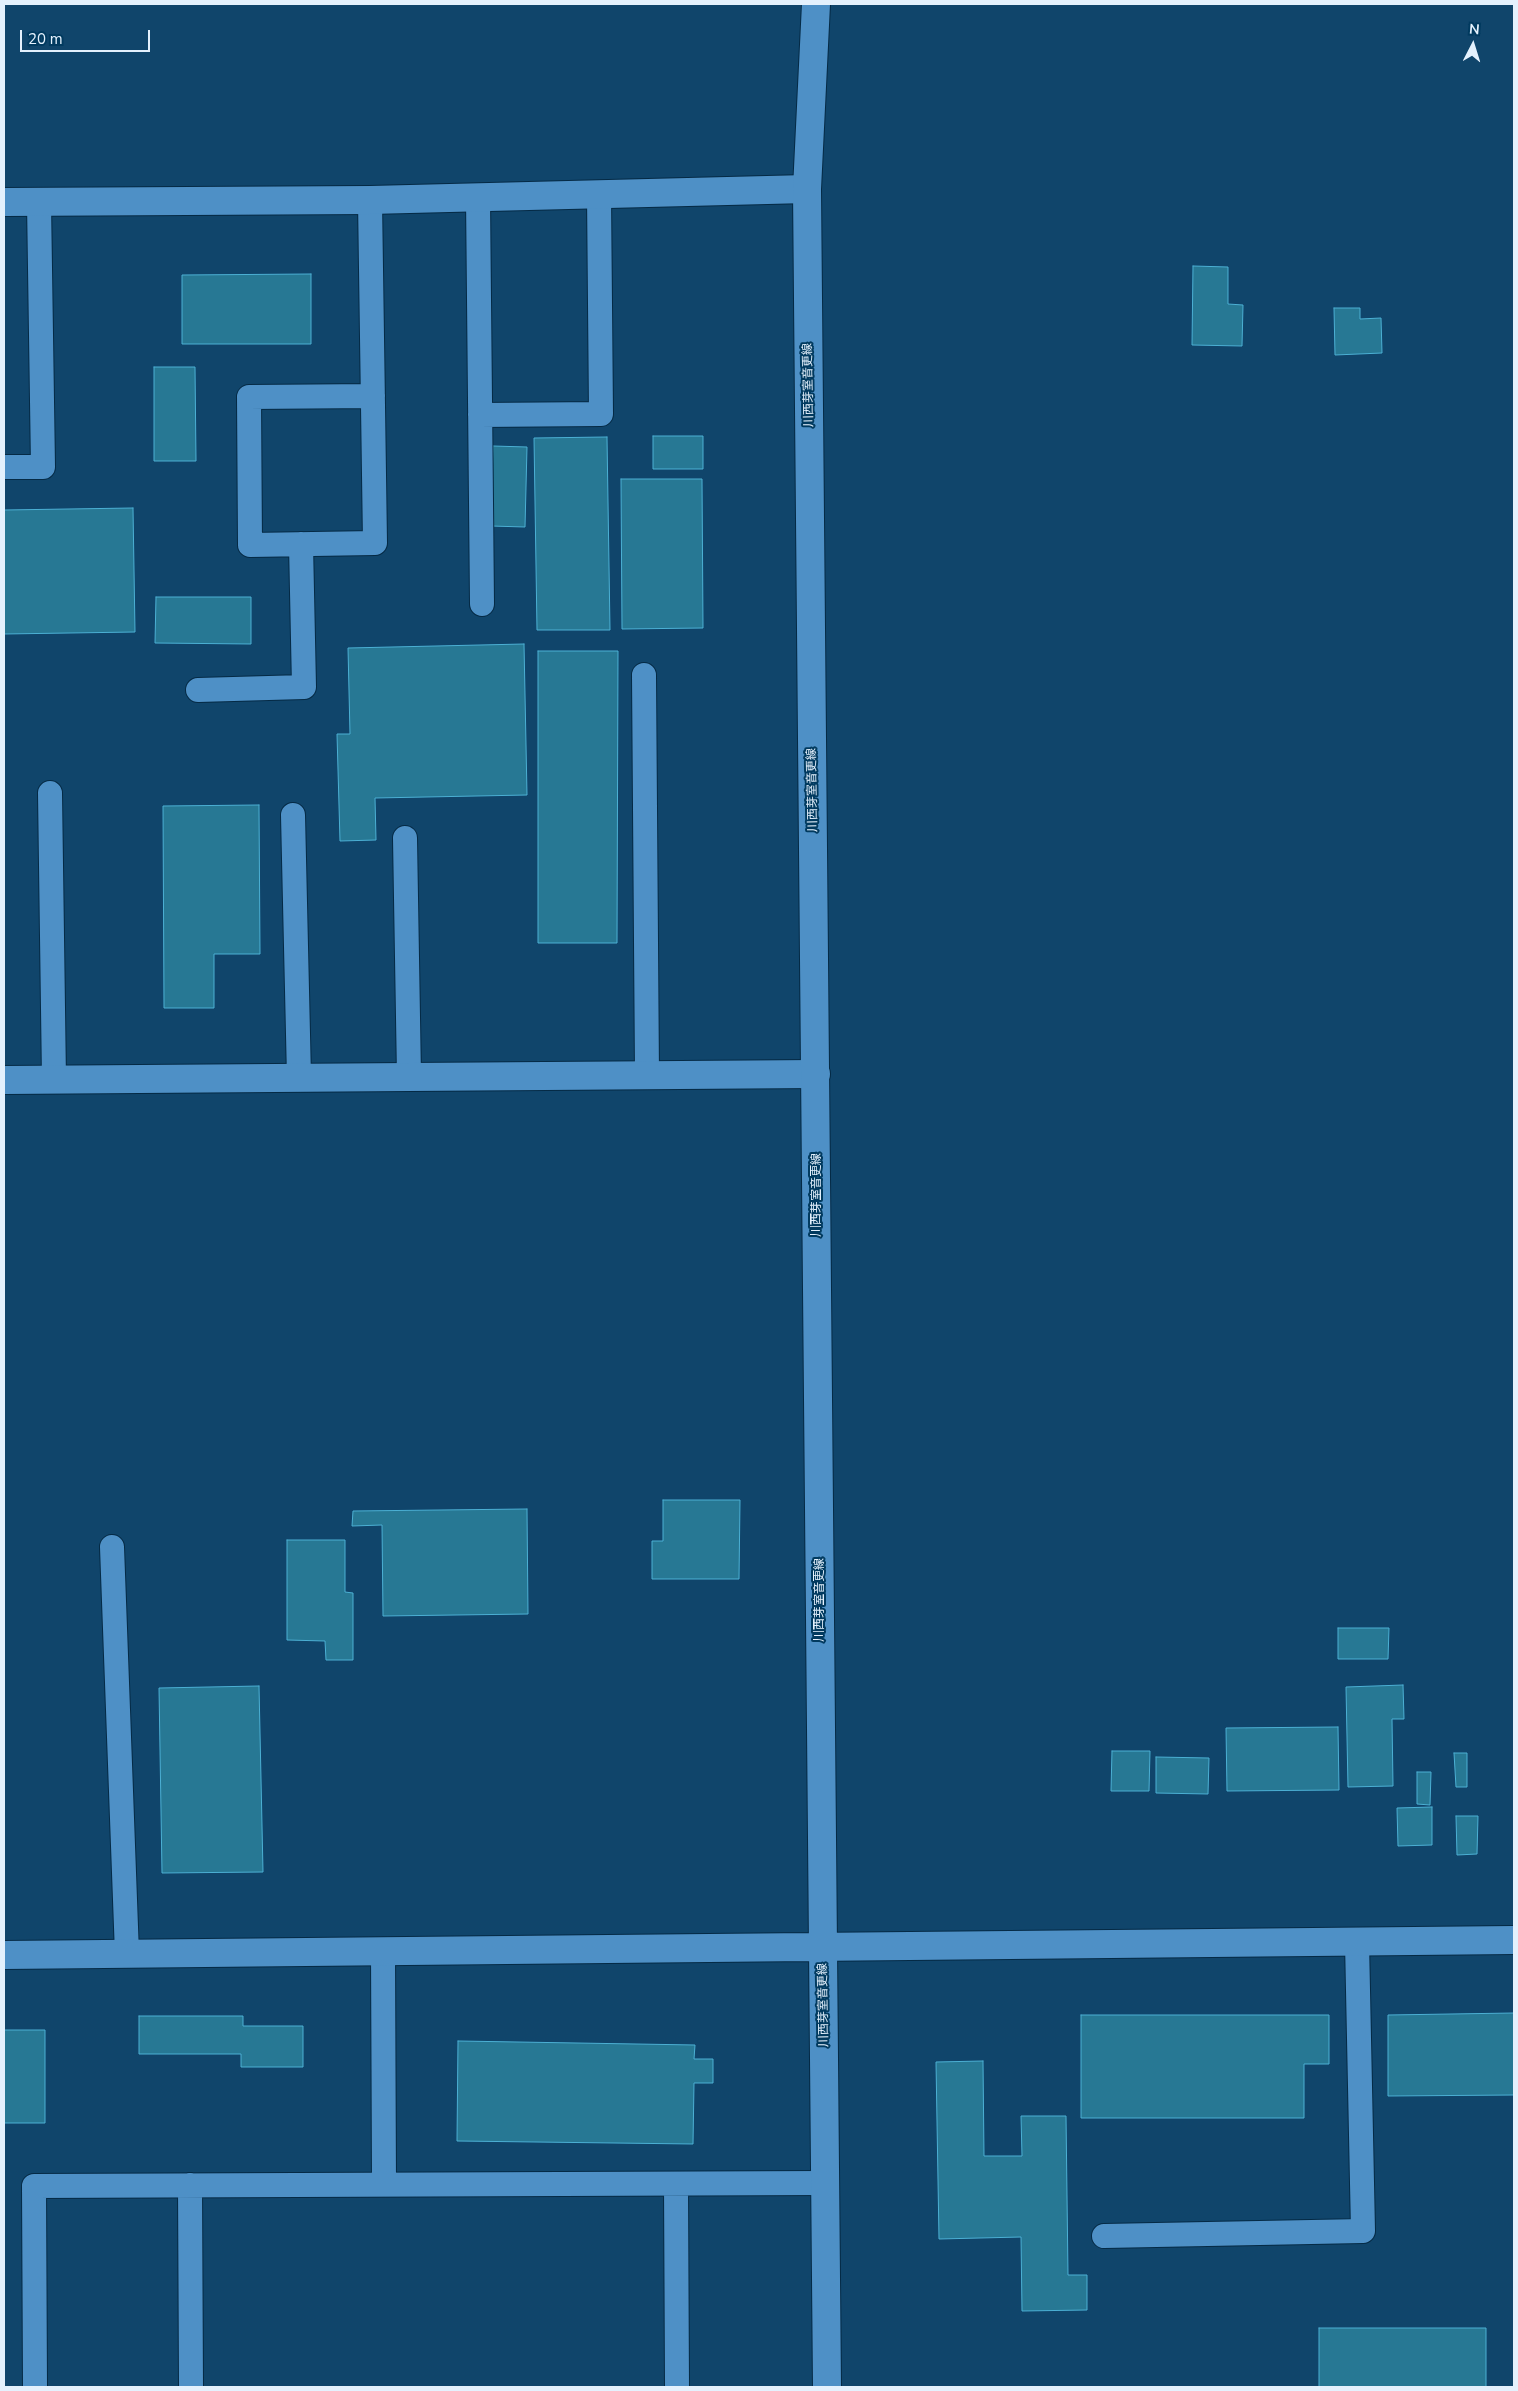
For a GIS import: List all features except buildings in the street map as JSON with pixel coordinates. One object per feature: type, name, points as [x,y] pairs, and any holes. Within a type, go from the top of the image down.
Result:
[{"type":"street","name":"川西芽室音更線","points":[[816,4],[807,189],[827,2387]]},
{"type":"street","points":[[4,202],[370,200],[807,189]]},
{"type":"street","points":[[4,1080],[816,1074]]},
{"type":"street","points":[[4,1955],[1514,1940]]},
{"type":"lane","points":[[480,415],[601,414],[599,194]]},
{"type":"lane","points":[[478,197],[482,604]]},
{"type":"lane","points":[[370,200],[373,396],[375,543],[250,545],[249,398],[373,396]]},
{"type":"lane","points":[[4,467],[43,467],[39,202]]},
{"type":"lane","points":[[198,690],[304,687],[301,544]]},
{"type":"lane","points":[[644,675],[647,1075]]},
{"type":"lane","points":[[50,794],[54,1080]]},
{"type":"lane","points":[[293,815],[299,1078]]},
{"type":"lane","points":[[405,838],[409,1077]]},
{"type":"lane","points":[[112,1547],[127,1954]]},
{"type":"lane","points":[[1104,2236],[1363,2231],[1357,1942]]},
{"type":"lane","points":[[383,1951],[384,2184]]},
{"type":"lane","points":[[35,2387],[34,2186],[825,2183]]},
{"type":"lane","points":[[676,2184],[676,2387]]},
{"type":"lane","points":[[190,2186],[191,2387]]}]
